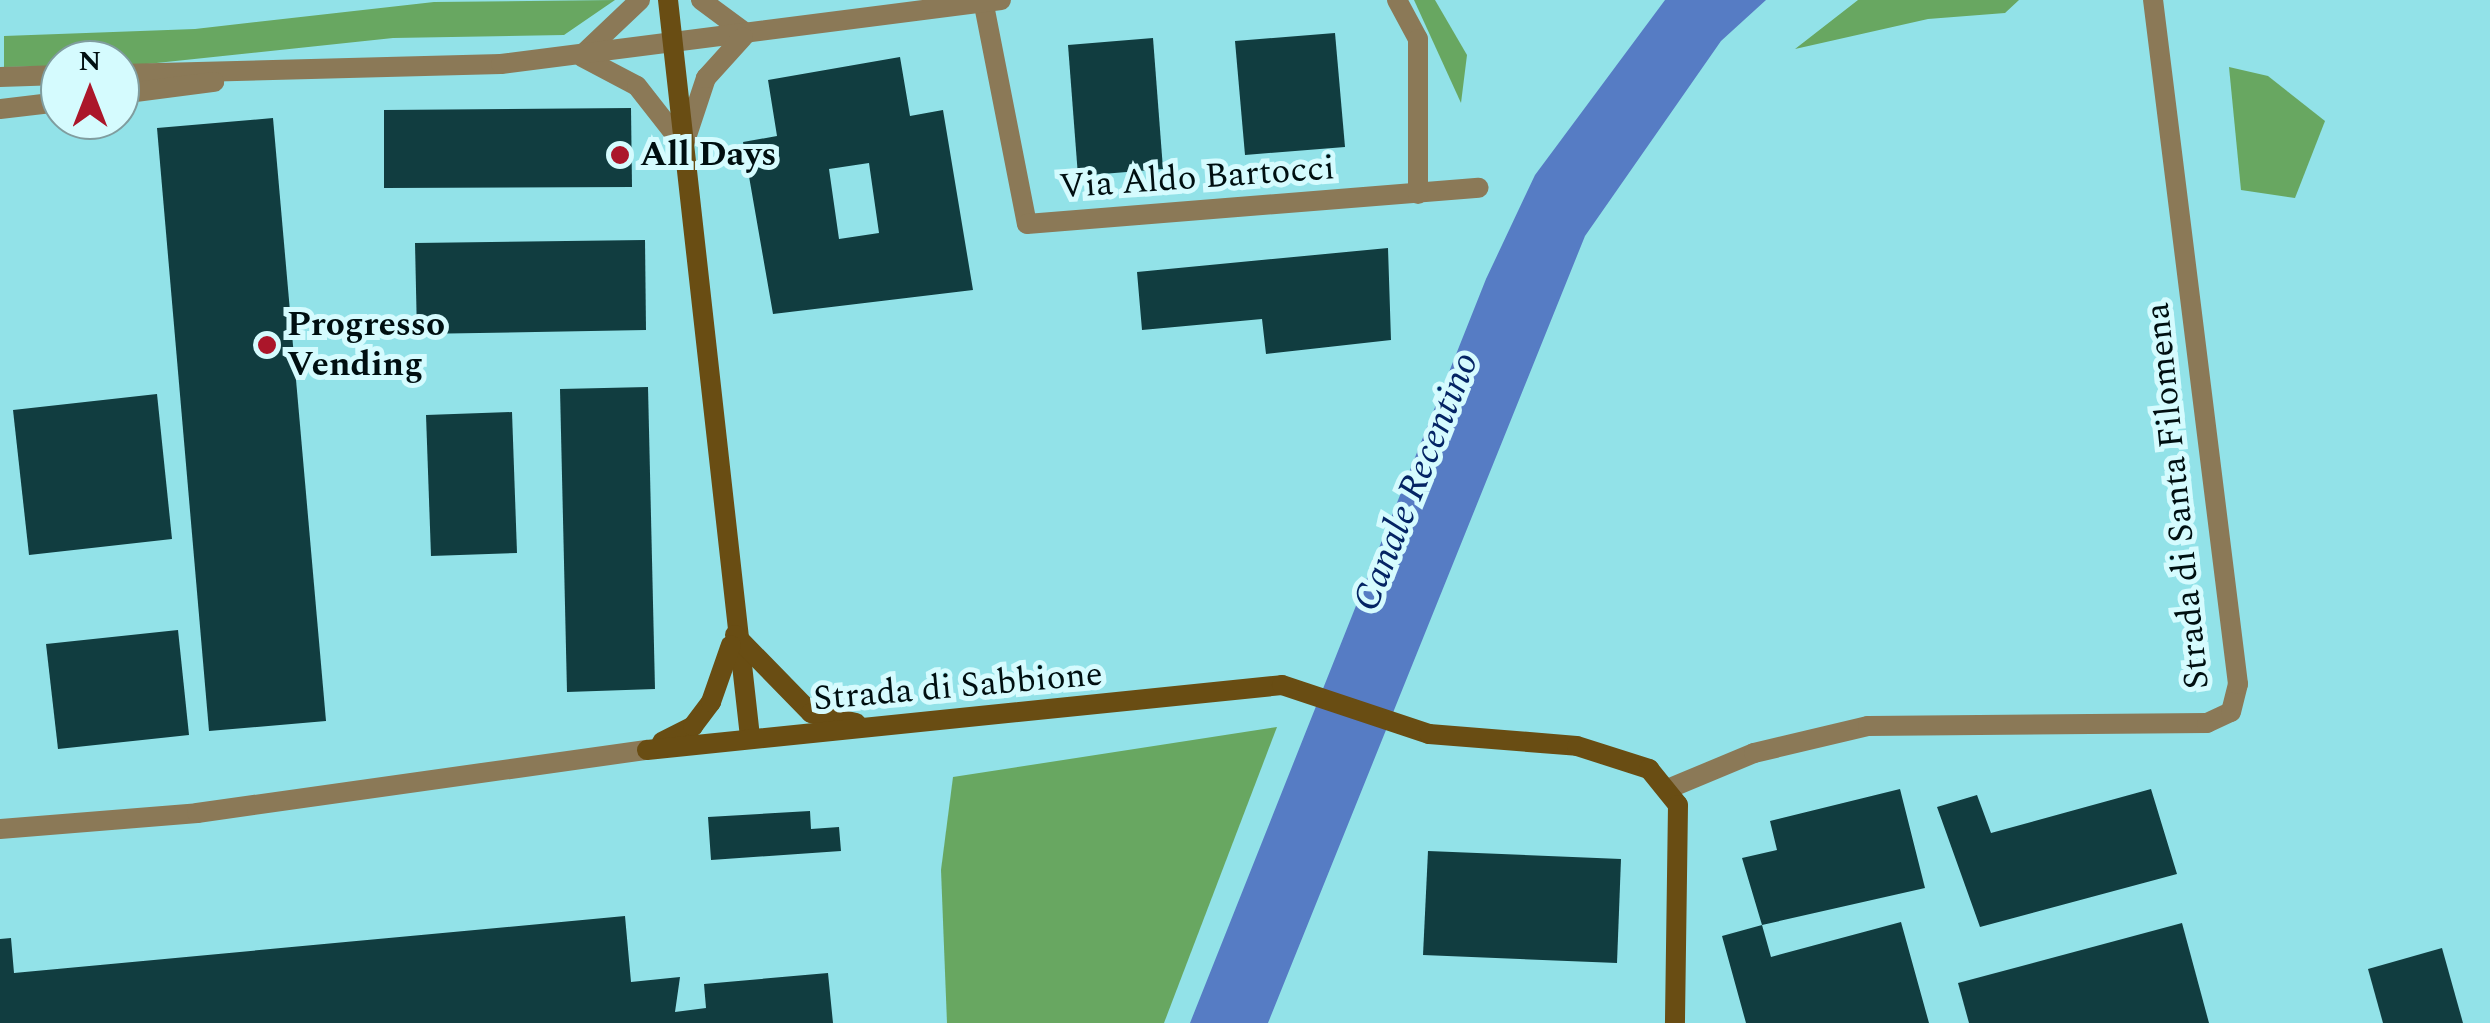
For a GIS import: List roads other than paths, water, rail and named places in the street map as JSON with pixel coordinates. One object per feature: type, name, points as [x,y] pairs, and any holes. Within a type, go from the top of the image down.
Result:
[{"type":"main road","points":[[668,0],[734,633],[750,737]]},
{"type":"main road","points":[[734,633],[811,713],[875,728]]},
{"type":"main road","points":[[648,750],[693,726],[724,674],[734,633]]},
{"type":"main road","name":"Strada di Sabbione","points":[[648,750],[1217,688],[1311,693],[1408,728],[1577,746],[1649,769],[1670,788]]},
{"type":"main road","points":[[1670,788],[1681,833],[1675,1023]]},
{"type":"street","points":[[580,56],[640,0]]},
{"type":"street","points":[[684,146],[706,78],[722,51],[747,34],[701,0]]},
{"type":"street","points":[[1397,0],[1418,39],[1418,194]]},
{"type":"street","name":"Strada di Santa Filomena","points":[[1670,788],[1754,753],[1868,726],[2207,723],[2231,712],[2238,684],[2153,0]]},
{"type":"street","name":"Via Aldo Bartocci","points":[[140,73],[580,56],[988,1],[1027,224],[1479,188]]},
{"type":"street","name":"Via Aldo Bartocci","points":[[580,56],[638,86],[684,146]]},
{"type":"street","name":"Via Aldo Bartocci","points":[[140,91],[295,69]]},
{"type":"street","points":[[0,77],[40,76]]},
{"type":"street","points":[[0,109],[40,104]]},
{"type":"street","name":"Strada di Sabbione","points":[[0,829],[197,813],[648,750]]},
{"type":"water","name":"Canale Recentino","points":[[1665,0],[1766,0],[1721,41],[1585,236],[1268,1023],[1190,1023],[1486,279],[1535,175]]},
{"type":"place","name":"All Days","points":[[620,155]]},
{"type":"place","name":"Progresso Vending","points":[[267,345]]}]
